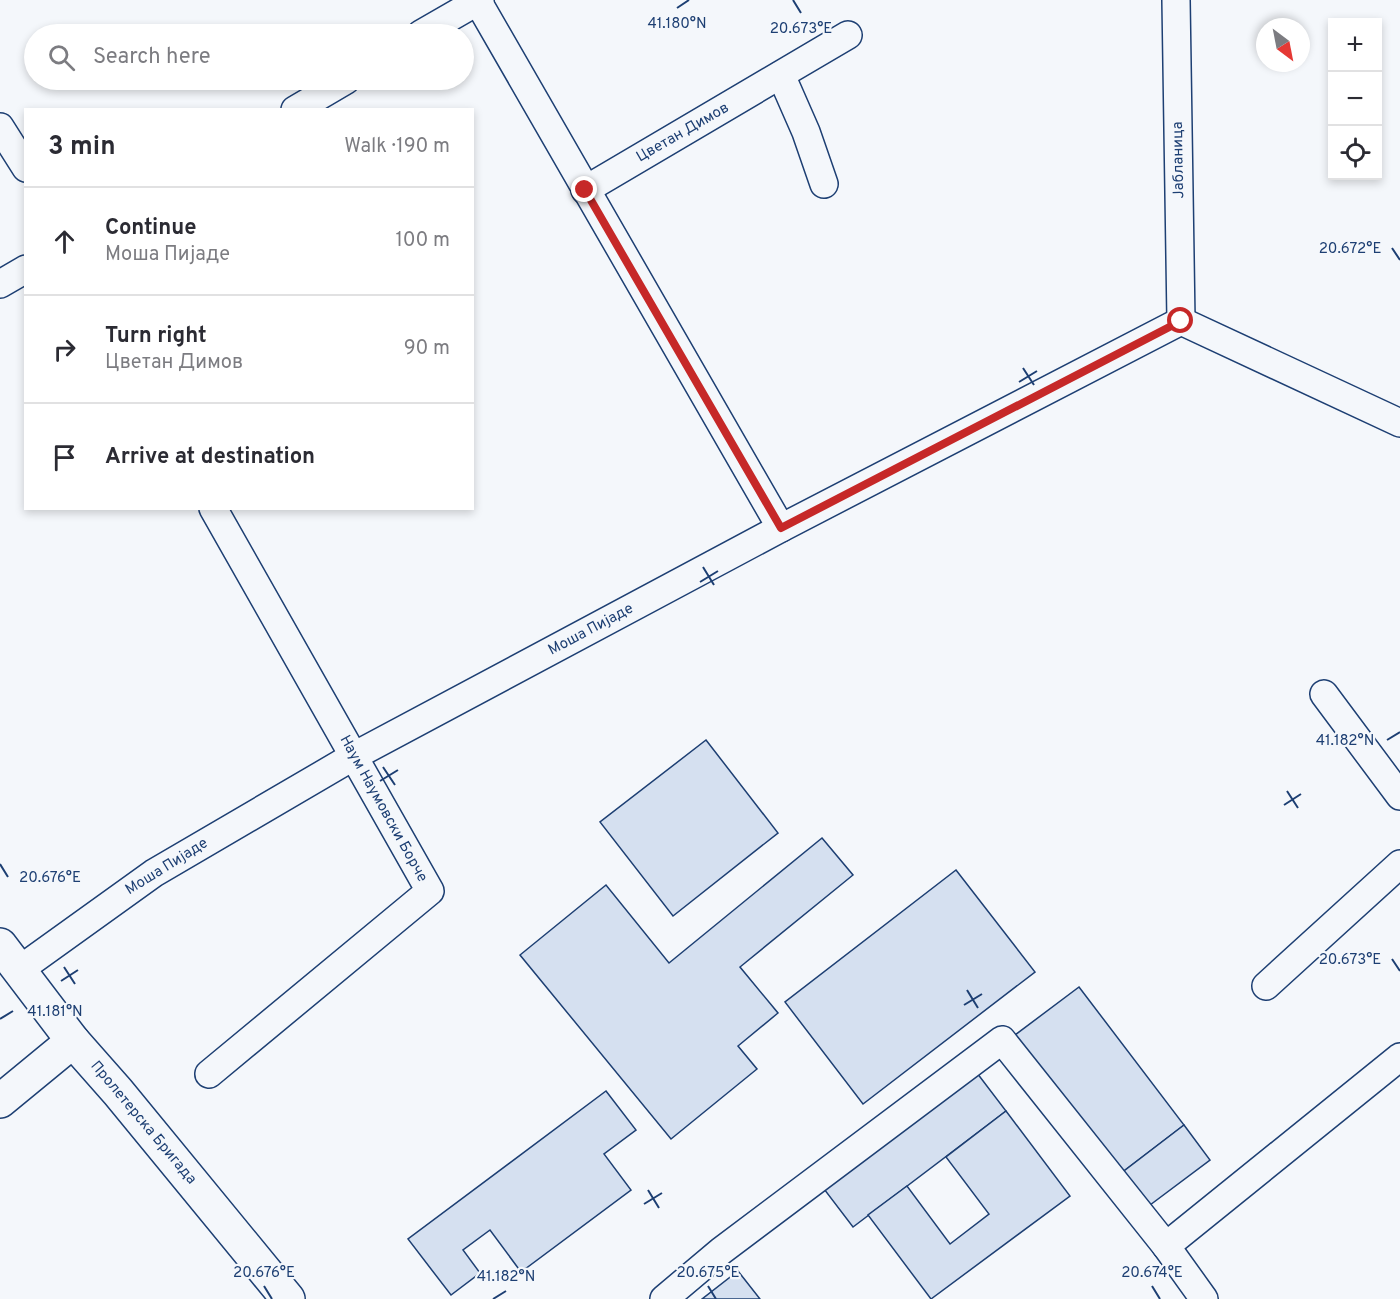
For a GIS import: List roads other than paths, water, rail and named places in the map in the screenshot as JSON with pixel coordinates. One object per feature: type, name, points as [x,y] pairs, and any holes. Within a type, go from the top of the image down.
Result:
[{"type":"street","points":[[438,24],[478,0],[781,528]]},
{"type":"street","name":"Јабланица","points":[[1176,0],[1181,321]]},
{"type":"street","name":"Цветан Димов","points":[[585,190],[848,35]]},
{"type":"street","points":[[782,75],[806,132],[824,184]]},
{"type":"street","points":[[298,108],[328,90]]},
{"type":"street","points":[[0,127],[24,165]]},
{"type":"street","points":[[0,284],[24,270]]},
{"type":"street","points":[[1181,321],[1400,423]]},
{"type":"street","name":"Моша Пијаде","points":[[9,957],[354,756],[781,528],[1181,321]]},
{"type":"street","name":"Наум Наумовски Борче","points":[[209,1074],[430,891],[214,510]]},
{"type":"street","points":[[1324,694],[1400,796]]},
{"type":"street","points":[[1266,986],[1400,864]]},
{"type":"street","name":"Пролетерска Бригада","points":[[9,957],[73,1041],[118,1092],[288,1299]]},
{"type":"street","points":[[664,1299],[721,1251],[1002,1040],[1166,1246],[1204,1299]]},
{"type":"street","points":[[0,1101],[73,1041]]},
{"type":"street","points":[[1166,1246],[1400,1057]]}]
